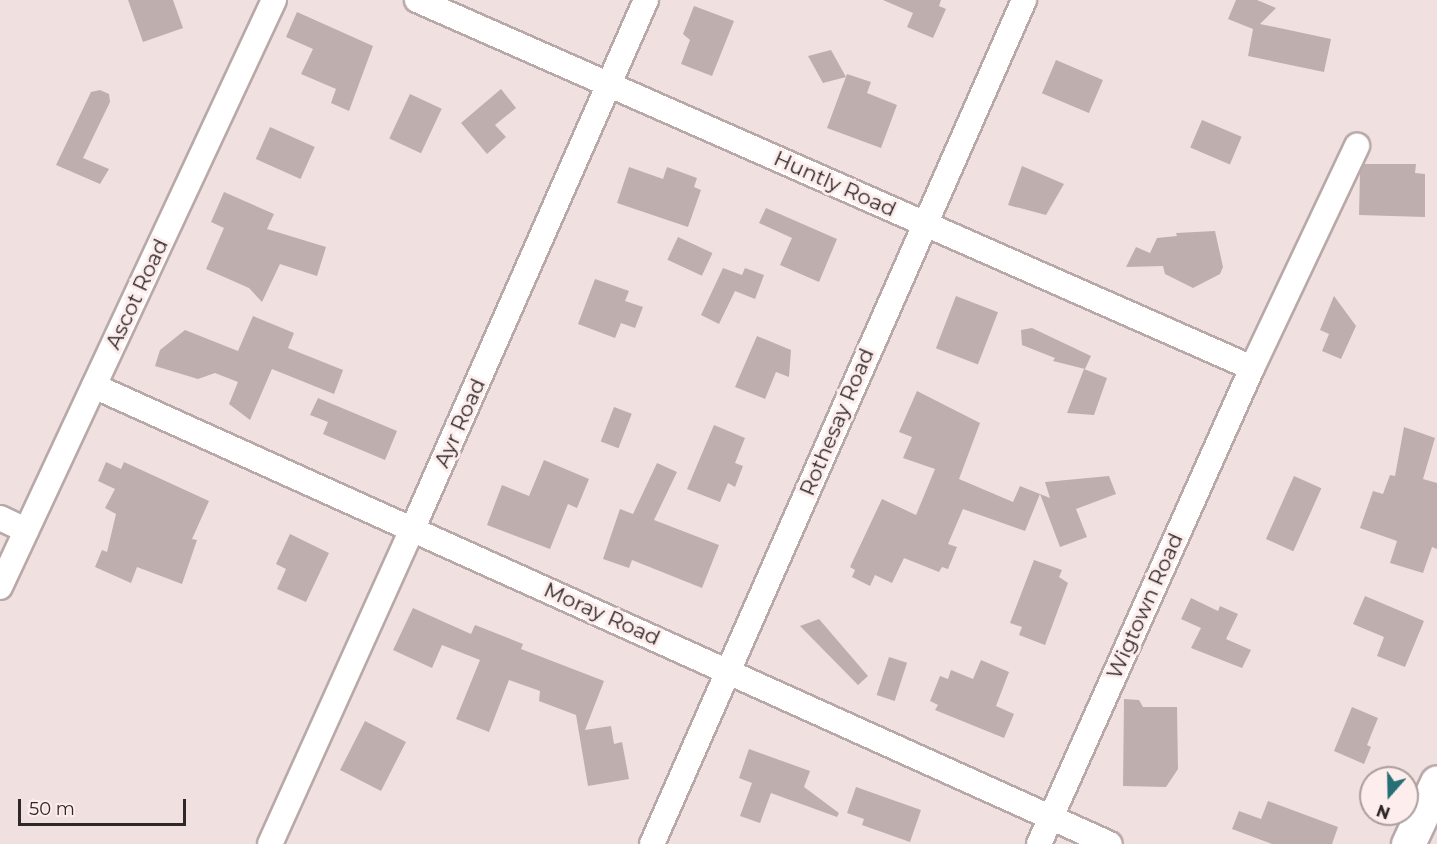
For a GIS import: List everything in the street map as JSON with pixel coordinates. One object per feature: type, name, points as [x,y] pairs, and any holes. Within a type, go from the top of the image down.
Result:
[{"type":"street","name":"Ascot Road","points":[[0,587],[274,0]]},
{"type":"street","name":"Huntly Road","points":[[417,0],[1252,369]]},
{"type":"street","name":"Ayr Road","points":[[270,844],[413,528],[646,0]]},
{"type":"street","name":"Rothesay Road","points":[[652,844],[1024,0]]},
{"type":"street","name":"Wigtown Road","points":[[1039,844],[1252,369],[1357,146]]},
{"type":"street","name":"Moray Road","points":[[94,386],[1110,844]]},
{"type":"street","points":[[0,518],[26,530]]},
{"type":"street","points":[[1408,844],[1437,782]]},
{"type":"building","points":[[128,0],[173,0],[183,28],[143,42]]},
{"type":"building","points":[[883,0],[941,0],[939,6],[946,9],[933,38],[907,27],[913,13]]},
{"type":"building","points":[[1236,0],[1257,0],[1276,8],[1260,24],[1331,39],[1324,72],[1248,56],[1253,29],[1228,19]]},
{"type":"building","points":[[694,6],[734,21],[712,76],[681,64],[690,40],[683,34]]},
{"type":"building","points":[[297,12],[373,46],[349,111],[331,103],[336,89],[301,74],[313,49],[286,37]]},
{"type":"building","points":[[831,50],[846,77],[823,83],[808,56]]},
{"type":"building","points":[[1056,60],[1103,80],[1089,113],[1042,93]]},
{"type":"building","points":[[847,74],[871,82],[867,93],[897,105],[881,148],[827,128]]},
{"type":"building","points":[[501,89],[516,108],[495,125],[506,137],[487,154],[461,123]]},
{"type":"building","points":[[100,90],[109,94],[110,102],[83,158],[109,169],[100,184],[56,165],[91,92]]},
{"type":"building","points":[[410,94],[442,109],[421,153],[389,138]]},
{"type":"building","points":[[1202,120],[1242,137],[1230,164],[1190,148]]},
{"type":"building","points":[[270,127],[315,147],[301,179],[256,159]]},
{"type":"building","points":[[1364,164],[1416,164],[1415,173],[1425,174],[1425,217],[1359,215],[1360,173]]},
{"type":"building","points":[[1022,166],[1064,184],[1046,215],[1008,205]]},
{"type":"building","points":[[629,167],[663,179],[667,167],[697,178],[694,187],[701,190],[688,227],[617,203]]},
{"type":"building","points":[[224,192],[274,214],[267,229],[326,247],[317,276],[280,264],[262,302],[249,288],[206,269],[224,228],[211,222]]},
{"type":"building","points":[[766,208],[837,239],[819,282],[780,265],[792,238],[759,223]]},
{"type":"building","points":[[1215,231],[1223,267],[1220,274],[1193,288],[1165,274],[1163,266],[1126,267],[1136,247],[1150,253],[1157,238],[1177,236],[1176,233]]},
{"type":"building","points":[[678,237],[712,253],[702,276],[667,260]]},
{"type":"building","points":[[723,268],[742,275],[745,268],[764,275],[755,299],[735,291],[719,324],[701,315]]},
{"type":"building","points":[[595,279],[629,291],[625,301],[643,307],[635,328],[621,323],[615,338],[578,324]]},
{"type":"building","points":[[956,296],[998,312],[978,364],[936,348]]},
{"type":"building","points":[[1334,296],[1356,326],[1341,359],[1322,351],[1329,334],[1320,330]]},
{"type":"building","points":[[253,316],[294,333],[288,348],[343,370],[334,394],[272,369],[250,420],[229,404],[238,382],[215,373],[198,379],[155,366],[160,350],[185,330],[238,351]]},
{"type":"building","points":[[1032,328],[1091,356],[1085,369],[1053,361],[1055,358],[1022,345],[1021,330]]},
{"type":"building","points":[[757,336],[791,350],[789,377],[776,372],[765,399],[735,387]]},
{"type":"building","points":[[1084,369],[1107,378],[1094,415],[1067,413]]},
{"type":"building","points":[[917,391],[980,423],[959,479],[1013,502],[1020,486],[1040,494],[1025,531],[963,509],[948,544],[957,547],[948,569],[942,567],[939,572],[904,558],[892,583],[875,575],[870,586],[852,577],[855,570],[850,567],[882,499],[916,515],[935,469],[903,458],[912,437],[899,432]]},
{"type":"building","points":[[318,398],[397,431],[385,460],[323,434],[328,422],[310,415]]},
{"type":"building","points":[[614,407],[632,414],[618,448],[601,442]]},
{"type":"building","points":[[714,425],[745,438],[735,463],[743,466],[735,487],[728,483],[720,502],[687,489]]},
{"type":"building","points":[[1404,427],[1435,438],[1423,479],[1437,483],[1437,549],[1432,547],[1423,573],[1390,563],[1397,541],[1360,528],[1373,491],[1383,494],[1390,475],[1395,476]]},
{"type":"building","points":[[544,460],[589,479],[577,508],[568,504],[550,549],[487,525],[502,485],[529,496]]},
{"type":"building","points":[[106,462],[121,469],[124,462],[209,501],[192,539],[197,540],[182,584],[137,567],[131,583],[95,567],[102,550],[107,552],[116,514],[105,508],[115,489],[98,481]]},
{"type":"building","points":[[657,463],[677,472],[654,520],[719,545],[702,588],[632,560],[629,568],[603,559],[620,509],[633,514]]},
{"type":"building","points":[[1109,476],[1116,494],[1076,509],[1087,537],[1060,547],[1040,494],[1050,498],[1045,482]]},
{"type":"building","points":[[1294,476],[1321,488],[1293,551],[1266,539]]},
{"type":"building","points":[[290,534],[329,553],[306,602],[277,589],[286,569],[276,564]]},
{"type":"building","points":[[1034,560],[1062,570],[1059,577],[1068,583],[1045,645],[1019,635],[1022,627],[1010,623]]},
{"type":"building","points":[[1365,596],[1424,621],[1405,667],[1377,656],[1384,637],[1353,624]]},
{"type":"building","points":[[1191,598],[1218,611],[1220,606],[1238,614],[1226,639],[1251,650],[1242,668],[1191,648],[1201,628],[1181,619]]},
{"type":"building","points":[[413,608],[471,634],[475,625],[523,644],[521,649],[604,681],[585,730],[611,726],[614,744],[622,742],[629,779],[588,786],[576,715],[539,701],[540,691],[509,680],[489,732],[456,719],[480,660],[442,645],[432,668],[393,650]]},
{"type":"building","points":[[819,619],[868,676],[858,685],[800,626]]},
{"type":"building","points":[[889,657],[907,663],[895,701],[877,695]]},
{"type":"building","points":[[981,660],[1009,672],[996,706],[1014,714],[1004,738],[935,710],[938,705],[930,701],[940,676],[948,679],[951,670],[973,679]]},
{"type":"building","points":[[1124,699],[1139,700],[1143,707],[1177,707],[1178,769],[1166,787],[1123,786]]},
{"type":"building","points":[[1352,707],[1378,718],[1367,745],[1371,747],[1364,764],[1334,751]]},
{"type":"building","points":[[365,721],[406,742],[381,791],[340,770]]},
{"type":"building","points":[[749,749],[810,771],[804,787],[839,813],[837,817],[771,793],[760,823],[740,816],[752,783],[739,778]]},
{"type":"building","points":[[856,787],[921,810],[910,842],[862,825],[864,819],[847,813]]},
{"type":"building","points":[[1268,801],[1338,827],[1332,844],[1272,844],[1232,829],[1239,811],[1261,819]]}]
